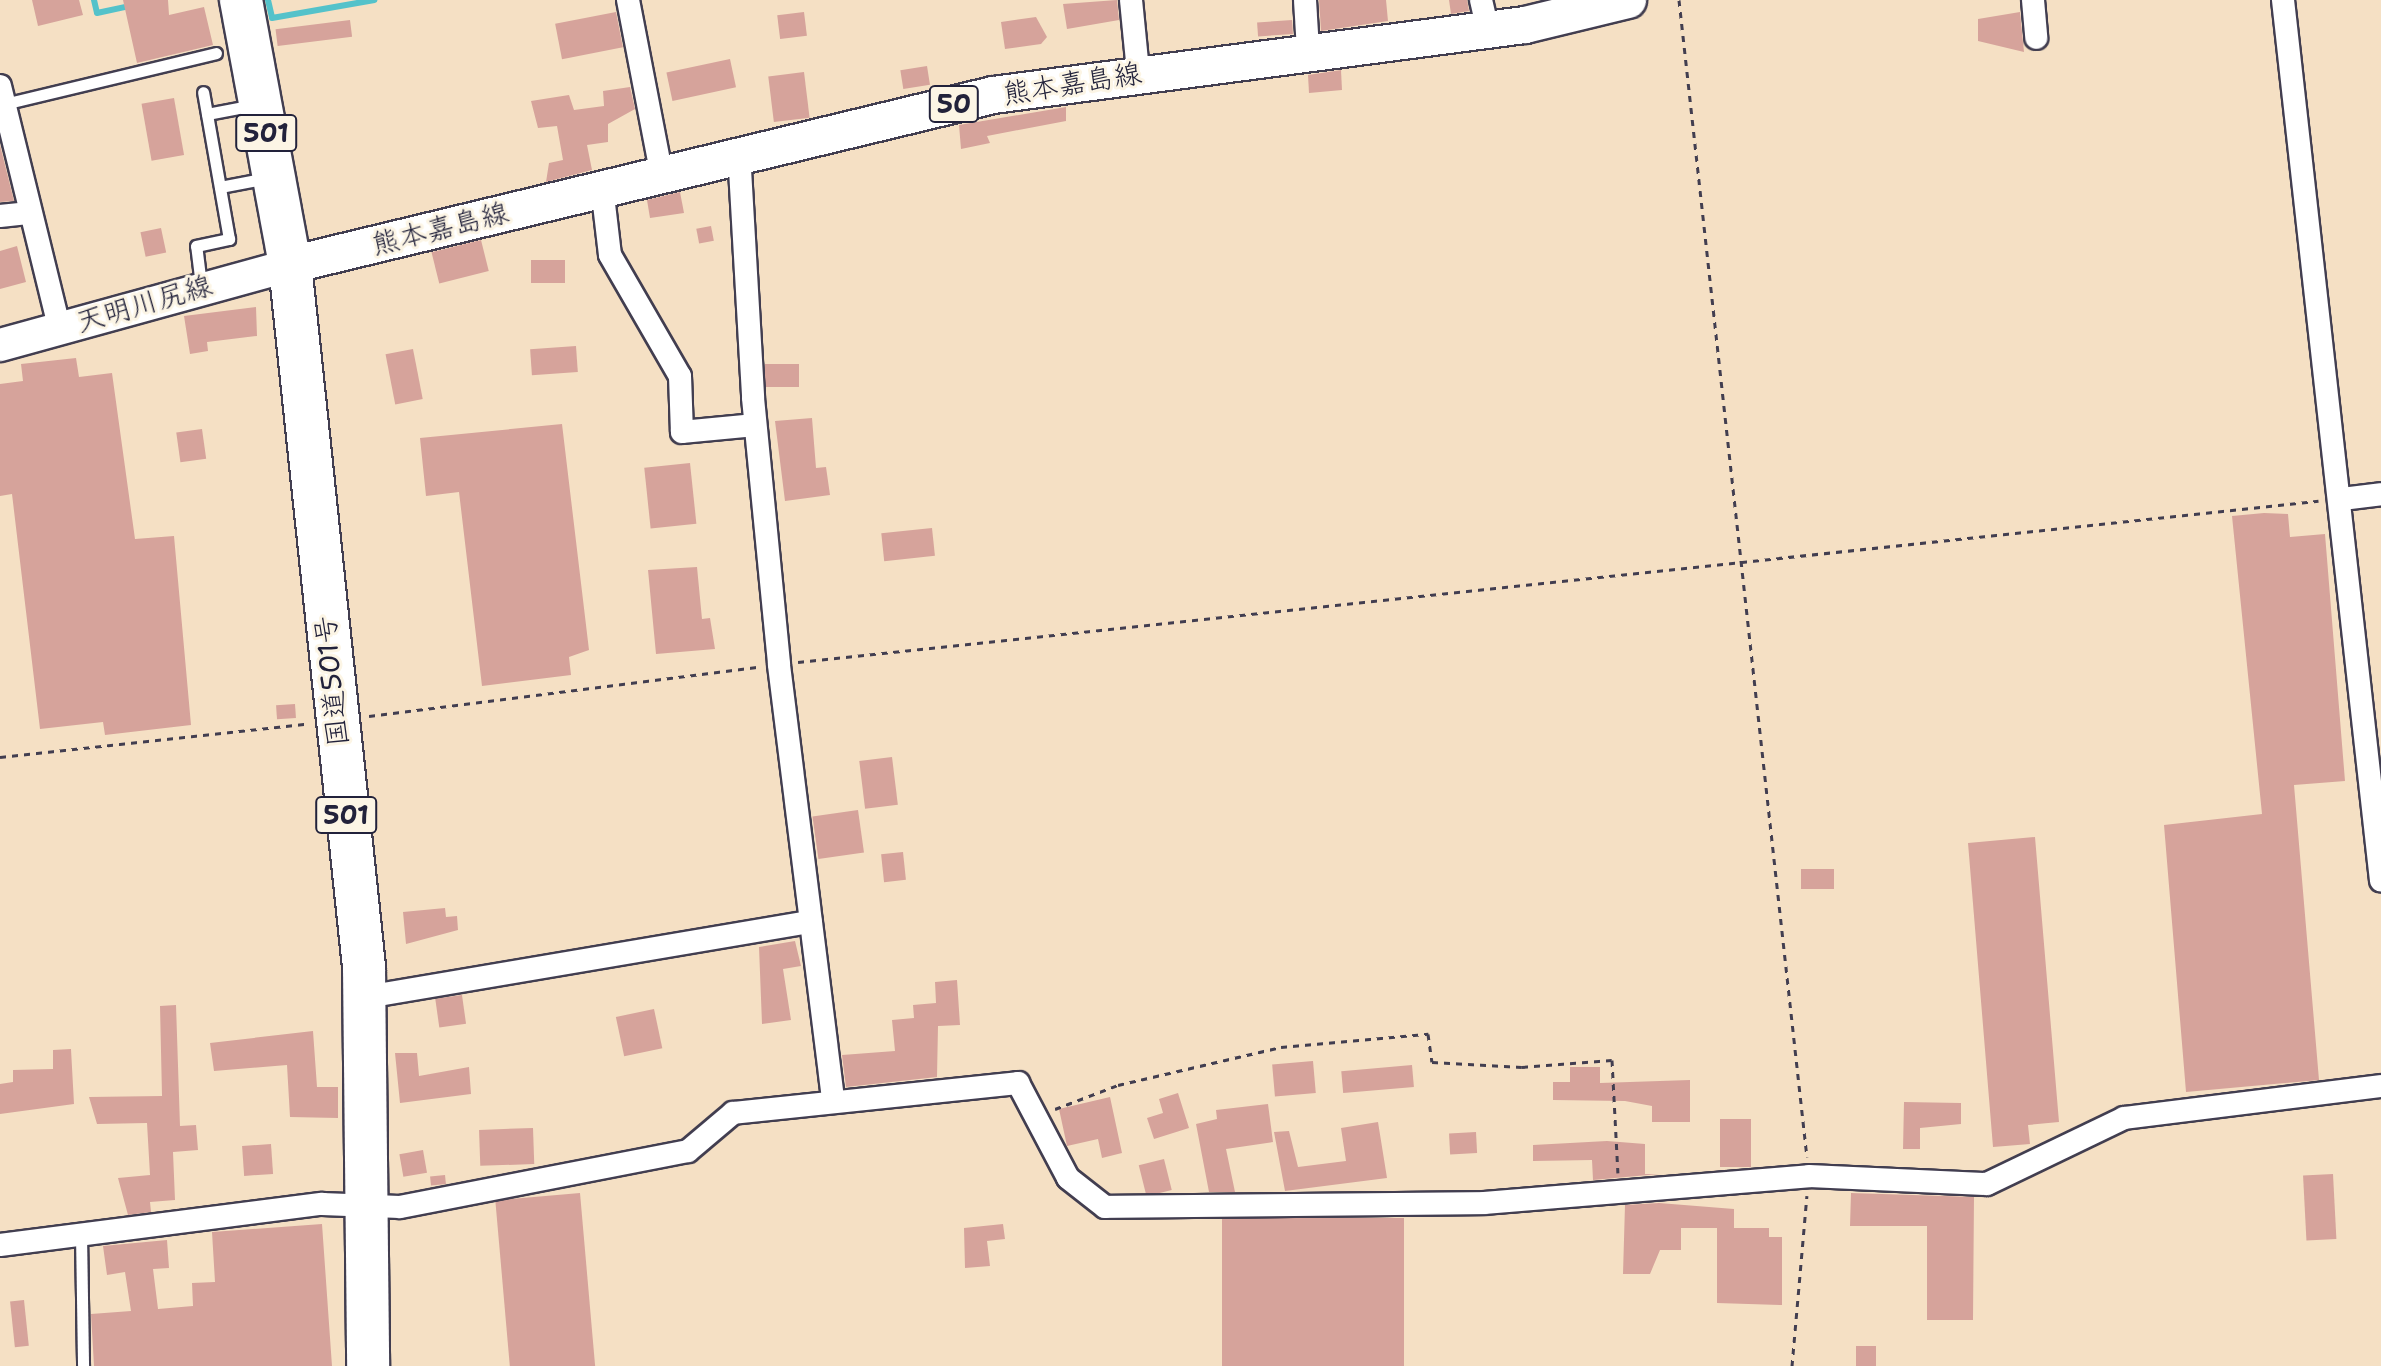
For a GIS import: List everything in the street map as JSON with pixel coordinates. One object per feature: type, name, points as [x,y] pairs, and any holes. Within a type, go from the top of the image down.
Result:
[{"type":"highway","name":"国道501号","points":[[241,0],[290,265],[366,997],[368,1366]]},
{"type":"main road","name":"熊本嘉島線","points":[[290,265],[739,152],[993,95],[1138,72],[1308,51],[1484,15],[1628,0]]},
{"type":"main road","name":"天明川尻線","points":[[0,345],[201,285],[290,265]]},
{"type":"street","points":[[628,0],[661,172]]},
{"type":"street","points":[[1131,0],[1138,72]]},
{"type":"street","points":[[1305,0],[1308,51]]},
{"type":"street","points":[[2033,0],[2036,38]]},
{"type":"street","points":[[2283,0],[2342,499],[2381,881]]},
{"type":"street","points":[[2,95],[59,327]]},
{"type":"street","points":[[739,152],[755,425],[779,665],[833,1098]]},
{"type":"street","points":[[602,187],[610,255],[680,376],[682,432],[755,425]]},
{"type":"street","points":[[0,216],[30,213]]},
{"type":"street","points":[[2342,499],[2381,494]]},
{"type":"street","points":[[366,997],[811,922]]},
{"type":"street","points":[[0,1245],[322,1204],[400,1207],[688,1151],[733,1113],[833,1098],[1018,1083],[1068,1178],[1105,1207],[1484,1203],[1809,1176],[1987,1184],[2124,1118],[2381,1086]]},
{"type":"lane","points":[[2,95],[216,53]]},
{"type":"lane","points":[[201,285],[196,246],[229,239],[203,92]]},
{"type":"lane","points":[[207,114],[261,104]]},
{"type":"lane","points":[[220,187],[274,177]]},
{"type":"lane","points":[[81,1234],[83,1366]]},
{"type":"path","points":[[1679,0],[1809,1176],[1792,1366]]},
{"type":"path","points":[[0,757],[335,720],[779,665],[1739,559],[2342,499]]},
{"type":"path","points":[[1036,1117],[1118,1085],[1281,1047],[1428,1034],[1432,1062],[1522,1067],[1612,1060],[1619,1192]]},
{"type":"building","points":[[32,0],[79,0],[83,15],[38,26]]},
{"type":"building","points":[[123,0],[168,0],[169,15],[204,7],[213,45],[137,63]]},
{"type":"building","points":[[1117,0],[1119,20],[1067,29],[1063,4]]},
{"type":"building","points":[[1319,0],[1386,0],[1388,21],[1321,31]]},
{"type":"building","points":[[1449,0],[1467,0],[1469,11],[1451,14]]},
{"type":"building","points":[[616,12],[623,47],[562,59],[555,24]]},
{"type":"building","points":[[804,12],[807,36],[780,39],[777,15]]},
{"type":"building","points":[[2020,12],[2024,52],[1978,41],[1978,19]]},
{"type":"building","points":[[1036,17],[1047,37],[1041,44],[1005,49],[1001,22]]},
{"type":"building","points":[[350,20],[352,37],[278,46],[276,29]]},
{"type":"building","points":[[1292,20],[1293,34],[1258,36],[1257,22]]},
{"type":"building","points":[[730,59],[736,87],[672,101],[666,73]]},
{"type":"building","points":[[927,66],[930,85],[903,89],[900,70]]},
{"type":"building","points":[[1341,70],[1342,90],[1309,93],[1308,75]]},
{"type":"building","points":[[804,72],[810,118],[774,122],[768,76]]},
{"type":"building","points":[[630,87],[635,109],[608,124],[608,142],[587,145],[592,170],[546,182],[549,163],[563,160],[557,126],[538,128],[531,101],[569,95],[574,110],[604,106],[603,91]]},
{"type":"building","points":[[174,98],[184,155],[152,161],[142,104]]},
{"type":"building","points":[[1066,107],[1066,121],[987,136],[990,143],[961,149],[959,125]]},
{"type":"building","points":[[0,145],[14,201],[0,202]]},
{"type":"building","points":[[680,192],[684,213],[650,218],[647,200]]},
{"type":"building","points":[[711,226],[714,241],[699,244],[696,229]]},
{"type":"building","points":[[161,228],[166,252],[146,257],[140,232]]},
{"type":"building","points":[[481,240],[489,271],[439,283],[432,252]]},
{"type":"building","points":[[17,246],[26,282],[0,289],[0,251]]},
{"type":"building","points":[[531,260],[565,260],[565,283],[531,283]]},
{"type":"building","points":[[256,307],[257,336],[207,342],[208,351],[190,354],[184,316]]},
{"type":"building","points":[[576,346],[578,372],[532,375],[530,349]]},
{"type":"building","points":[[413,349],[423,399],[395,404],[386,354]]},
{"type":"building","points":[[76,358],[79,377],[112,373],[135,539],[174,536],[191,725],[105,735],[103,722],[40,729],[12,494],[0,496],[0,384],[23,381],[21,364]]},
{"type":"building","points":[[765,364],[799,364],[799,387],[765,387]]},
{"type":"building","points":[[812,418],[816,468],[826,467],[830,495],[785,501],[775,421]]},
{"type":"building","points":[[562,424],[589,650],[569,657],[571,675],[482,686],[459,492],[426,496],[420,438]]},
{"type":"building","points":[[202,429],[206,459],[180,462],[176,433]]},
{"type":"building","points":[[690,463],[696,524],[651,528],[644,468]]},
{"type":"building","points":[[2288,514],[2290,537],[2325,534],[2345,781],[2294,785],[2319,1080],[2186,1092],[2164,825],[2262,814],[2232,516]]},
{"type":"building","points":[[932,528],[935,556],[884,561],[881,533]]},
{"type":"building","points":[[697,567],[702,619],[710,618],[715,649],[656,654],[648,570]]},
{"type":"building","points":[[295,704],[296,718],[277,719],[276,705]]},
{"type":"building","points":[[892,757],[898,805],[865,809],[859,761]]},
{"type":"building","points":[[858,810],[864,853],[818,859],[812,816]]},
{"type":"building","points":[[2035,837],[2059,1122],[2028,1125],[2030,1144],[1993,1147],[1968,843]]},
{"type":"building","points":[[903,852],[906,880],[884,882],[881,854]]},
{"type":"building","points":[[1801,869],[1834,869],[1834,889],[1801,889]]},
{"type":"building","points":[[445,908],[446,917],[457,916],[458,930],[406,944],[403,912]]},
{"type":"building","points":[[795,941],[801,966],[783,969],[791,1020],[762,1024],[759,947]]},
{"type":"building","points":[[957,980],[960,1025],[938,1026],[937,1077],[846,1087],[842,1055],[895,1051],[892,1020],[914,1018],[913,1005],[936,1003],[935,982]]},
{"type":"building","points":[[462,995],[466,1024],[439,1027],[435,999]]},
{"type":"building","points":[[176,1005],[180,1126],[196,1125],[198,1150],[173,1152],[175,1200],[150,1202],[151,1212],[128,1215],[118,1178],[150,1175],[147,1123],[97,1124],[89,1097],[162,1096],[160,1006]]},
{"type":"building","points":[[654,1009],[662,1048],[624,1056],[616,1017]]},
{"type":"building","points":[[313,1031],[317,1087],[338,1087],[338,1118],[290,1117],[287,1065],[214,1071],[210,1043]]},
{"type":"building","points":[[71,1049],[74,1104],[0,1114],[0,1084],[13,1082],[13,1070],[53,1069],[53,1050]]},
{"type":"building","points":[[395,1053],[417,1053],[419,1076],[469,1067],[471,1094],[400,1103]]},
{"type":"building","points":[[1313,1061],[1316,1093],[1275,1096],[1272,1065]]},
{"type":"building","points":[[1412,1065],[1414,1087],[1343,1093],[1341,1071]]},
{"type":"building","points":[[1570,1067],[1600,1067],[1600,1083],[1690,1080],[1690,1122],[1652,1122],[1652,1106],[1625,1101],[1553,1100],[1553,1082],[1570,1082]]},
{"type":"building","points":[[1178,1093],[1189,1128],[1154,1139],[1147,1118],[1163,1113],[1159,1099]]},
{"type":"building","points":[[1110,1097],[1122,1153],[1102,1158],[1098,1139],[1067,1146],[1059,1109]]},
{"type":"building","points":[[1904,1102],[1961,1103],[1961,1124],[1920,1128],[1920,1149],[1903,1149]]},
{"type":"building","points":[[1268,1104],[1273,1142],[1226,1149],[1235,1192],[1209,1192],[1196,1124],[1217,1119],[1216,1110]]},
{"type":"building","points":[[1720,1119],[1751,1119],[1751,1167],[1720,1167]]},
{"type":"building","points":[[1378,1122],[1387,1178],[1285,1191],[1274,1132],[1289,1131],[1298,1167],[1346,1161],[1341,1128]]},
{"type":"building","points":[[533,1128],[534,1164],[480,1166],[479,1130]]},
{"type":"building","points":[[1476,1132],[1477,1153],[1450,1154],[1449,1133]]},
{"type":"building","points":[[1607,1141],[1645,1144],[1645,1174],[1659,1174],[1593,1180],[1592,1160],[1533,1161],[1533,1145]]},
{"type":"building","points":[[271,1144],[273,1174],[244,1176],[242,1146]]},
{"type":"building","points":[[423,1150],[427,1173],[403,1177],[399,1154]]},
{"type":"building","points":[[1164,1159],[1172,1190],[1147,1196],[1139,1165]]},
{"type":"building","points":[[2333,1174],[2336,1239],[2306,1240],[2303,1176]]},
{"type":"building","points":[[445,1175],[446,1184],[431,1186],[430,1177]]},
{"type":"building","points":[[580,1193],[595,1366],[510,1366],[495,1200]]},
{"type":"building","points":[[1851,1193],[1974,1197],[1973,1320],[1927,1320],[1927,1226],[1850,1226]]},
{"type":"building","points":[[1659,1203],[1734,1209],[1734,1228],[1769,1228],[1769,1237],[1782,1237],[1782,1305],[1717,1303],[1717,1228],[1681,1228],[1681,1250],[1660,1250],[1650,1274],[1623,1274],[1625,1205]]},
{"type":"building","points":[[1222,1218],[1404,1218],[1404,1366],[1222,1366]]},
{"type":"building","points":[[322,1224],[332,1366],[94,1366],[91,1314],[131,1311],[125,1272],[107,1275],[103,1246],[167,1240],[169,1268],[153,1269],[158,1309],[193,1306],[192,1283],[215,1282],[212,1232]]},
{"type":"building","points":[[1003,1224],[1005,1239],[987,1241],[990,1266],[965,1268],[964,1228]]},
{"type":"building","points":[[24,1300],[29,1346],[15,1347],[10,1301]]},
{"type":"building","points":[[1856,1346],[1876,1346],[1876,1366],[1856,1366]]},
{"type":"waterway","points":[[94,0],[97,13],[130,6]]},
{"type":"waterway","points":[[268,0],[272,18],[374,0]]}]
